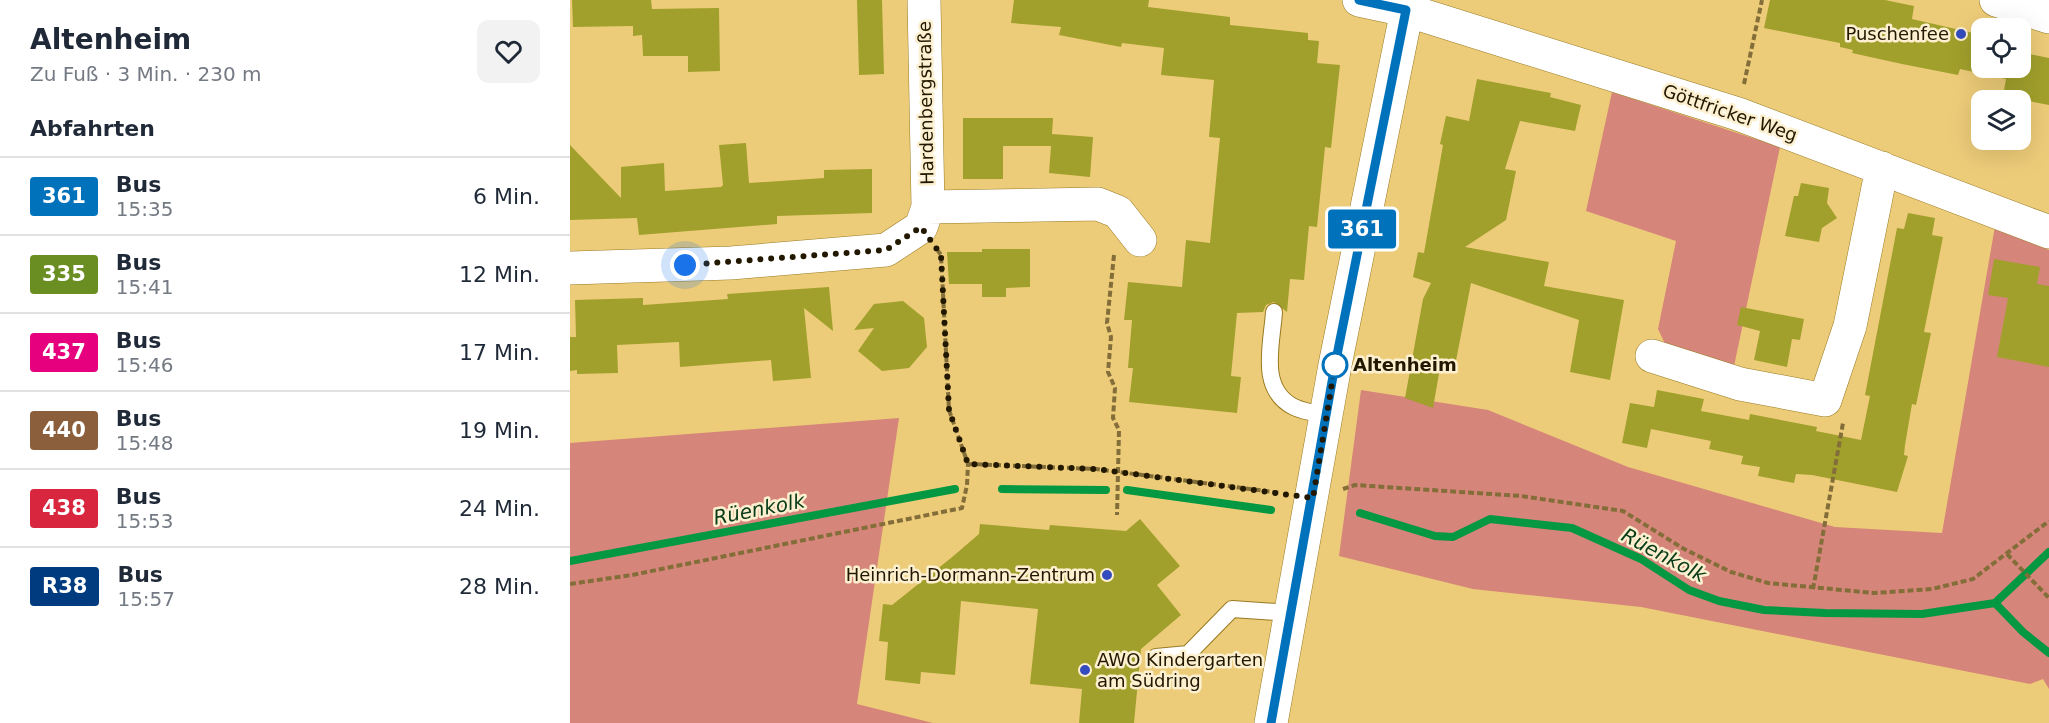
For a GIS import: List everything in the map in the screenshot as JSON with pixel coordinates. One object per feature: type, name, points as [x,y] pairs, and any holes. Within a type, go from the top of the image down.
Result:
[{"type":"street","name":"Hardenbergstraße","points":[[924,0],[924,217],[1098,204],[1118,212]]},
{"type":"street","name":"Göttfricker Weg","points":[[1359,0],[1407,5],[1738,114],[2049,232]]},
{"type":"street","points":[[1996,0],[2049,17]]},
{"type":"street","points":[[1271,723],[1327,415],[1407,5]]},
{"type":"street","points":[[1652,356],[1740,384],[1825,400],[1850,326],[1882,168]]},
{"type":"street","points":[[1118,212],[1140,240]]},
{"type":"street","points":[[570,268],[731,263],[886,250],[924,217]]},
{"type":"lane","points":[[1275,312],[1269,375],[1279,396],[1294,407],[1327,415]]},
{"type":"lane","points":[[1156,657],[1188,654],[1232,609],[1291,614]]},
{"type":"path","points":[[1738,114],[1762,0]]},
{"type":"path","points":[[1117,515],[1119,430],[1113,418],[1116,388],[1108,372],[1111,336],[1107,323],[1118,212]]},
{"type":"path","points":[[570,584],[632,574],[962,508],[967,486],[968,464],[949,410],[941,255],[924,217]]},
{"type":"path","points":[[1813,589],[1844,420],[1825,400]]},
{"type":"path","points":[[968,464],[1117,472],[1313,498],[1355,486],[1521,496],[1623,511],[1684,549],[1731,572],[1768,583],[1874,593],[1932,589],[1973,579],[2049,521]]},
{"type":"path","points":[[2007,554],[2048,597]]},
{"type":"shaded area","points":[[1612,92],[1780,147],[1733,371],[1667,348],[1658,329],[1676,241],[1586,211]]},
{"type":"shaded area","points":[[1995,226],[2049,250],[2049,689],[2043,679],[2030,684],[1641,607],[1473,589],[1339,556],[1361,390],[1488,410],[1628,467],[1835,527],[1942,533]]},
{"type":"shaded area","points":[[899,418],[857,704],[933,723],[570,723],[570,443]]},
{"type":"building","points":[[572,0],[651,0],[652,9],[719,8],[720,71],[688,72],[688,56],[643,56],[642,35],[633,36],[633,26],[573,27]]},
{"type":"building","points":[[857,0],[882,0],[884,74],[859,75]]},
{"type":"building","points":[[1014,0],[1149,0],[1148,7],[1230,17],[1230,25],[1308,33],[1308,40],[1319,41],[1317,63],[1340,65],[1331,148],[1325,147],[1317,227],[1309,226],[1304,280],[1290,279],[1287,312],[1274,302],[1266,305],[1263,312],[1237,313],[1231,376],[1241,377],[1237,413],[1129,402],[1133,368],[1128,368],[1132,320],[1124,320],[1128,282],[1182,287],[1186,240],[1210,243],[1220,138],[1209,137],[1214,80],[1161,75],[1164,48],[1122,43],[1121,47],[1059,35],[1061,27],[1011,23]]},
{"type":"building","points":[[1770,0],[1885,0],[1914,6],[1912,19],[1971,32],[1971,71],[1960,69],[1958,75],[1902,64],[1852,53],[1853,50],[1840,47],[1840,43],[1764,28]]},
{"type":"building","points":[[2031,54],[2049,58],[2049,105],[2031,101],[2031,90],[2004,90],[2006,79],[2001,78],[2031,78]]},
{"type":"building","points":[[1477,79],[1551,93],[1550,97],[1581,105],[1575,131],[1520,121],[1505,169],[1516,171],[1506,220],[1465,247],[1549,262],[1544,286],[1624,300],[1610,380],[1570,372],[1579,320],[1471,283],[1454,371],[1440,368],[1433,408],[1405,398],[1423,299],[1431,283],[1413,277],[1418,252],[1424,253],[1446,116],[1469,121]]},
{"type":"building","points":[[963,118],[1053,118],[1052,134],[1093,137],[1090,177],[1049,173],[1051,146],[1003,146],[1003,179],[963,179]]},
{"type":"building","points":[[746,143],[749,183],[824,178],[824,170],[872,169],[872,213],[777,216],[777,224],[639,235],[637,218],[570,220],[570,145],[621,198],[621,167],[664,163],[665,191],[721,187],[723,185],[719,145]]},
{"type":"building","points":[[1801,183],[1829,188],[1827,203],[1837,218],[1822,228],[1819,242],[1785,236],[1794,196],[1798,196]]},
{"type":"building","points":[[1908,213],[1935,218],[1932,235],[1943,237],[1924,332],[1931,333],[1916,405],[1912,404],[1904,455],[1908,456],[1897,492],[1812,475],[1796,474],[1794,483],[1758,476],[1760,467],[1741,464],[1743,456],[1709,449],[1711,441],[1651,429],[1647,448],[1622,443],[1630,403],[1654,407],[1657,390],[1704,399],[1701,411],[1749,420],[1750,414],[1817,427],[1816,431],[1861,440],[1870,396],[1865,395],[1897,228],[1904,229]]},
{"type":"building","points":[[982,249],[1030,249],[1030,287],[1006,288],[1006,297],[982,297],[982,284],[949,284],[947,252],[982,252]]},
{"type":"building","points":[[1994,259],[2040,267],[2037,284],[2049,286],[2049,367],[1997,357],[2008,298],[1988,295]]},
{"type":"building","points":[[829,287],[833,331],[804,308],[811,378],[773,381],[771,360],[680,367],[679,342],[617,345],[618,373],[577,374],[577,370],[570,371],[570,337],[576,337],[575,300],[643,298],[643,305],[728,299],[727,294]]},
{"type":"building","points":[[903,301],[924,318],[927,347],[909,368],[882,371],[858,351],[874,328],[854,330],[874,304]]},
{"type":"building","points":[[1741,307],[1804,319],[1800,340],[1792,339],[1787,367],[1754,360],[1760,331],[1737,325]]},
{"type":"building","points":[[1140,519],[1180,566],[1157,585],[1181,615],[1141,649],[1134,723],[1079,723],[1082,689],[1030,684],[1038,609],[961,601],[955,675],[921,672],[920,684],[885,680],[888,642],[879,641],[883,604],[892,605],[951,558],[979,534],[980,524],[1049,530],[1050,525],[1126,531]]},
{"type":"waterway","name":"Rüenkolk","points":[[570,561],[955,489]]},
{"type":"waterway","name":"Rüenkolk","points":[[1002,489],[1106,490]]},
{"type":"waterway","name":"Rüenkolk","points":[[1127,490],[1271,510]]},
{"type":"waterway","name":"Rüenkolk","points":[[1360,513],[1435,536],[1453,537],[1490,519],[1572,528],[1641,559],[1689,590],[1719,601],[1764,610],[1922,614],[1995,603],[2049,552]]},
{"type":"waterway","points":[[1995,603],[2023,632],[2049,653]]},
{"type":"bus line","name":"361","points":[[1271,723],[1335,365],[1406,10],[1359,0]]},
{"type":"place","name":"Puschenfee","points":[[1961,34]]},
{"type":"place","name":"Altenheim","points":[[1335,365]]},
{"type":"place","name":"Heinrich-Dormann-Zentrum","points":[[1107,575]]},
{"type":"place","name":"AWO Kindergarten am Südring","points":[[1085,670]]},
{"type":"route","points":[[685,265],[886,250],[921,227],[941,255],[949,410],[960,447],[968,464],[1096,469],[1313,498],[1335,365]]}]
